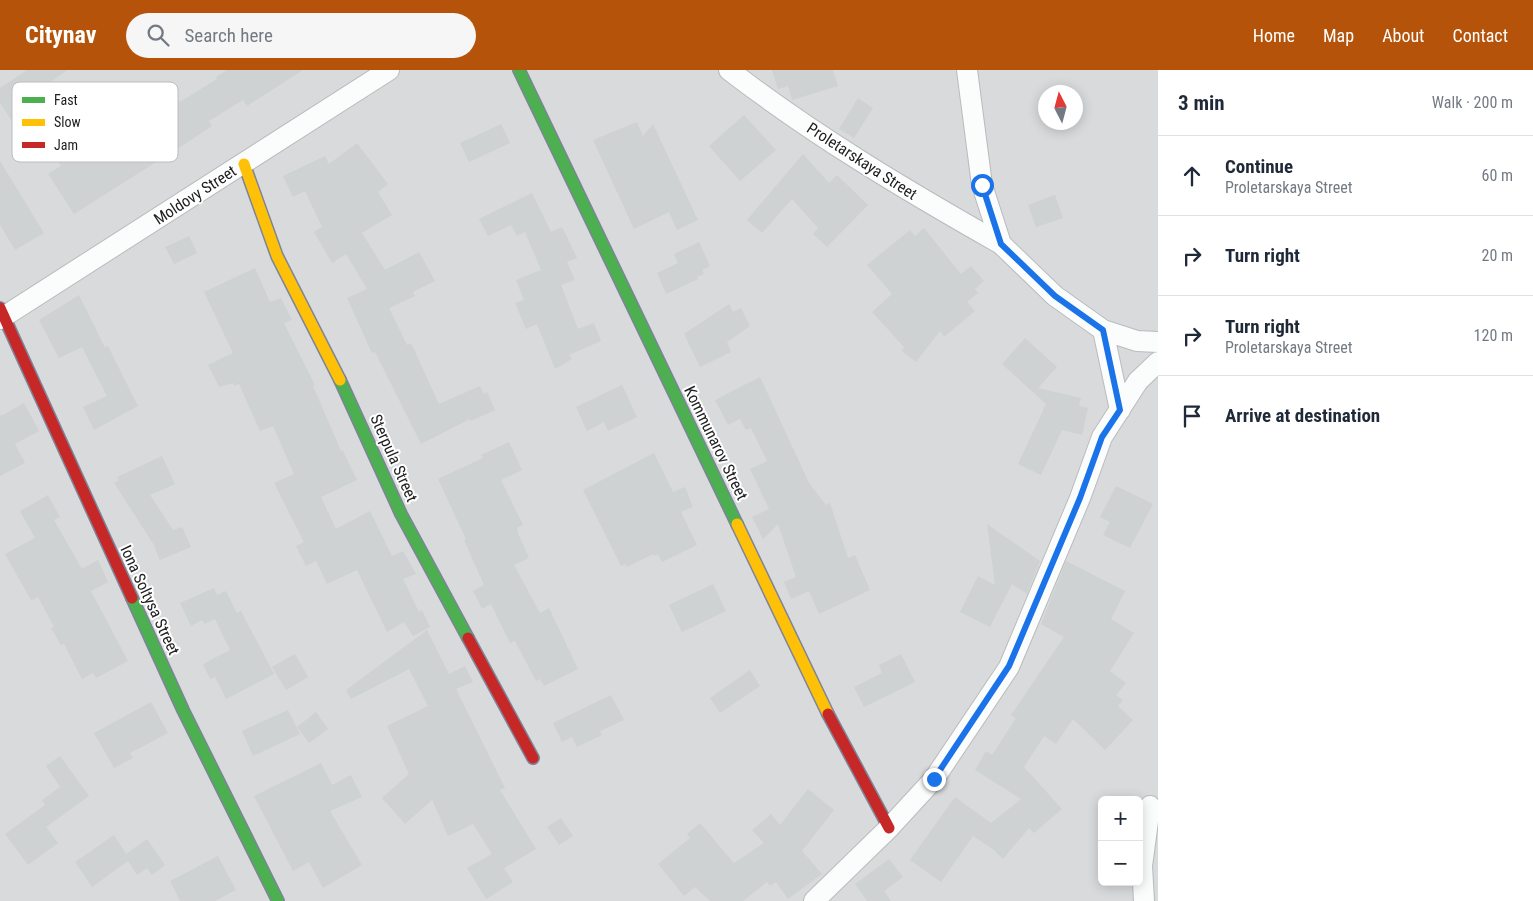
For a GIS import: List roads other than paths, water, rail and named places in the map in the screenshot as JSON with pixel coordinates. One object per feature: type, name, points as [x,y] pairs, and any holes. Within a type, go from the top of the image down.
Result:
[{"type":"street","name":"Moldovy Street","points":[[2,314],[244,164],[389,70]]},
{"type":"street","name":"Kommunarov Street","points":[[519,70],[832,723],[889,828]]},
{"type":"street","name":"Proletarskaya Street","points":[[729,70],[769,100],[907,192],[1001,244],[1055,296],[1103,330],[1137,341],[1158,342]]},
{"type":"street","name":"Proletarskaya Street","points":[[967,70],[982,185],[1001,244]]},
{"type":"street","name":"Sterpula Street","points":[[244,164],[277,256],[348,395],[401,514],[533,758]]},
{"type":"street","name":"Iona Soltysa Street","points":[[2,314],[183,710],[278,901]]},
{"type":"street","points":[[1103,330],[1120,410]]},
{"type":"street","points":[[814,901],[889,828],[934,779],[1009,666],[1080,498],[1102,437],[1138,381],[1158,362]]},
{"type":"street","points":[[1144,901],[1142,866],[1150,806]]}]
